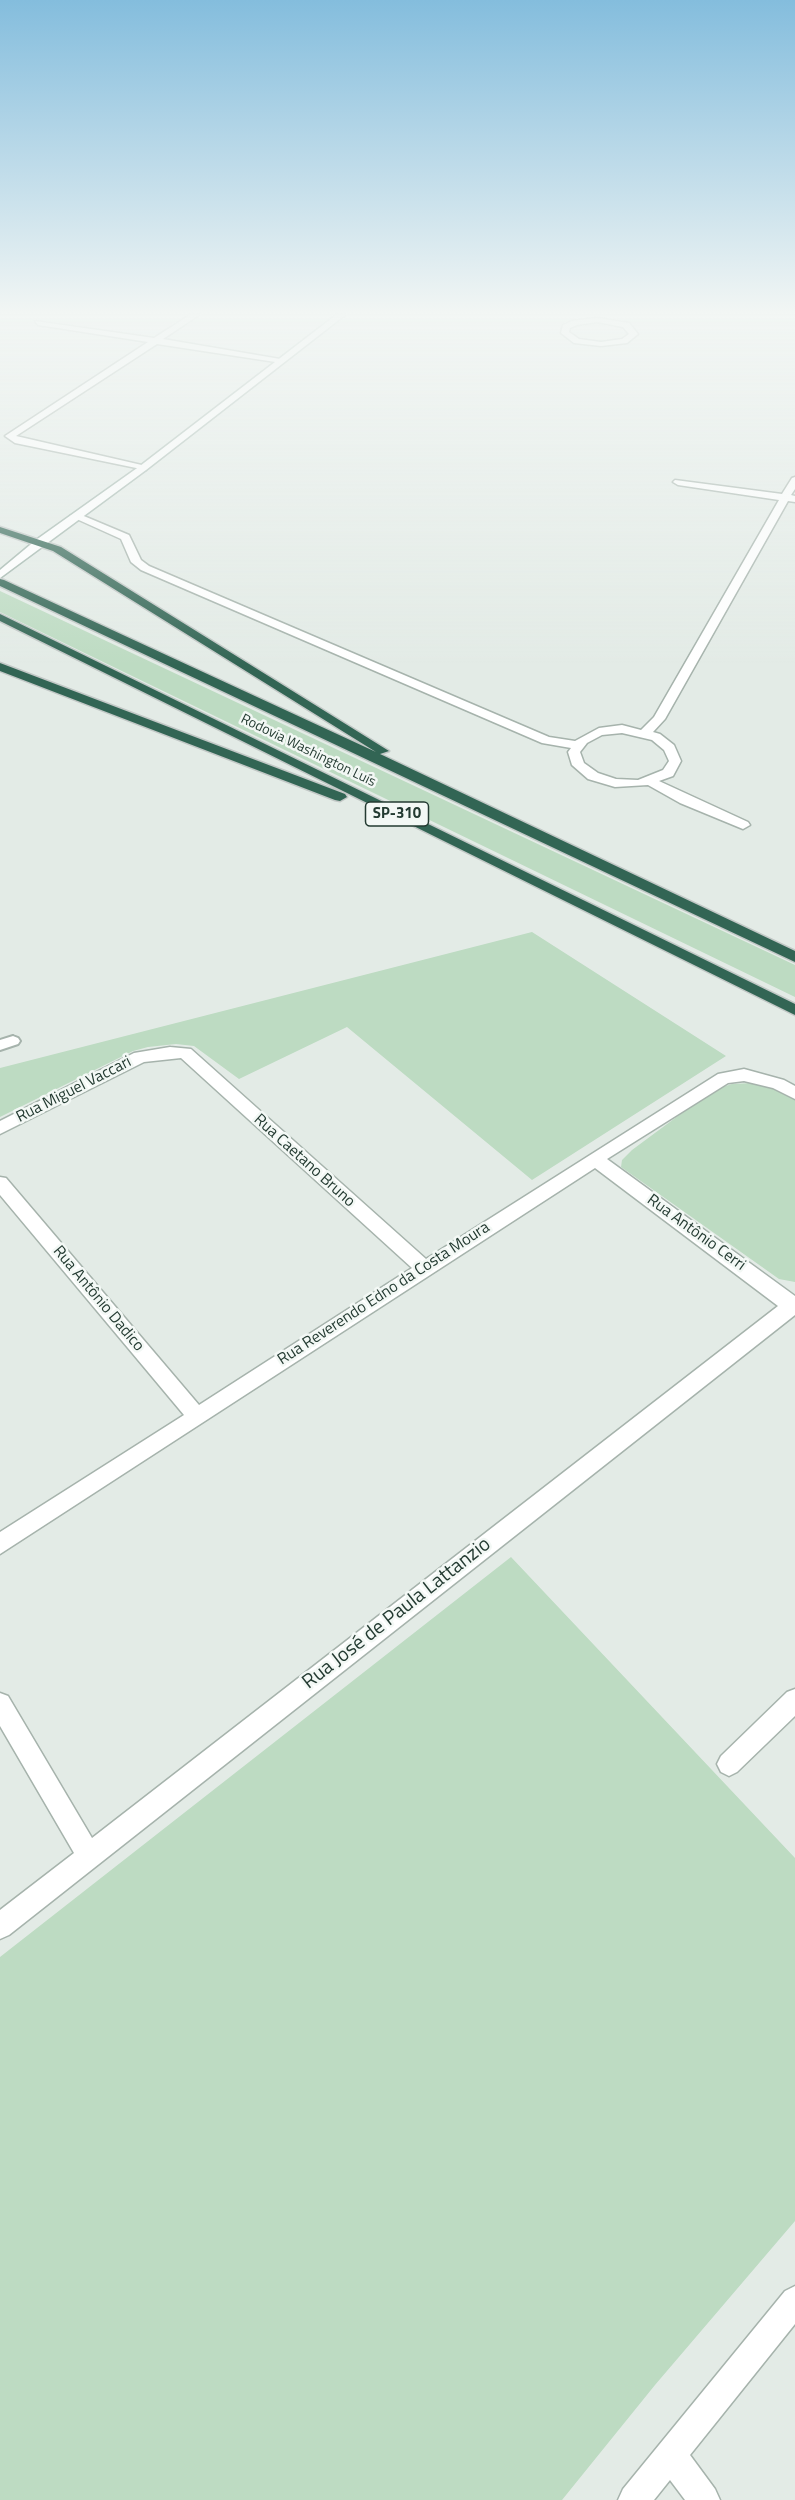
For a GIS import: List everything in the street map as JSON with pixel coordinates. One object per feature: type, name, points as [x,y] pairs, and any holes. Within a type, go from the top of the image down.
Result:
[{"type":"highway","points":[[0,530],[57,549],[432,783]]},
{"type":"highway","name":"Rodovia Washington Luís","points":[[0,582],[432,783],[795,957]]},
{"type":"highway","name":"Rodovia Washington Luís","points":[[0,617],[795,1010]]},
{"type":"highway","points":[[0,667],[437,833]]},
{"type":"street","points":[[15,432],[11,438],[15,440],[143,468]]},
{"type":"street","points":[[0,575],[40,542],[190,432]]},
{"type":"street","points":[[645,733],[659,719],[790,498],[795,480]]},
{"type":"street","points":[[678,483],[790,498]]},
{"type":"street","points":[[75,516],[125,537],[136,562],[145,568],[546,740],[577,745]]},
{"type":"street","points":[[610,730],[645,733],[664,742],[674,754],[675,761],[668,773],[651,782],[615,783],[592,776],[584,771],[575,758],[577,745],[590,735],[610,730]]},
{"type":"street","points":[[651,782],[685,800],[743,825]]},
{"type":"street","name":"Rua Miguel Vaccari","points":[[0,1128],[140,1057],[170,1052],[186,1053]]},
{"type":"street","name":"Rua Caetano Bruno","points":[[186,1053],[424,1268]]},
{"type":"street","name":"Rua Reverendo Edno da Costa Moura","points":[[0,1544],[424,1268],[724,1078],[744,1075],[778,1084],[795,1093]]},
{"type":"street","name":"Rua Antônio Cerri","points":[[596,1160],[794,1306]]},
{"type":"street","name":"Rua Antônio Dadico","points":[[0,1183],[196,1415]]},
{"type":"street","name":"Rua José de Paula Lattanzio","points":[[0,1926],[794,1306]]},
{"type":"street","points":[[729,1764],[795,1700]]},
{"type":"street","points":[[0,1704],[89,1856]]},
{"type":"street","points":[[634,2500],[795,2301]]},
{"type":"street","points":[[671,2454],[704,2500]]},
{"type":"green space","points":[[0,591],[795,965],[795,997],[0,612]]},
{"type":"green space","points":[[532,932],[726,1056],[532,1180],[347,1027],[239,1079],[194,1046],[176,1044],[148,1047],[133,1051],[0,1117],[0,1068]]},
{"type":"green space","points":[[752,1083],[778,1090],[795,1099],[795,1282],[779,1279],[621,1167],[622,1160],[632,1150],[713,1090],[732,1084]]},
{"type":"green space","points":[[511,1557],[795,1858],[795,2221],[655,2385],[562,2500],[0,2500],[0,1957]]}]
